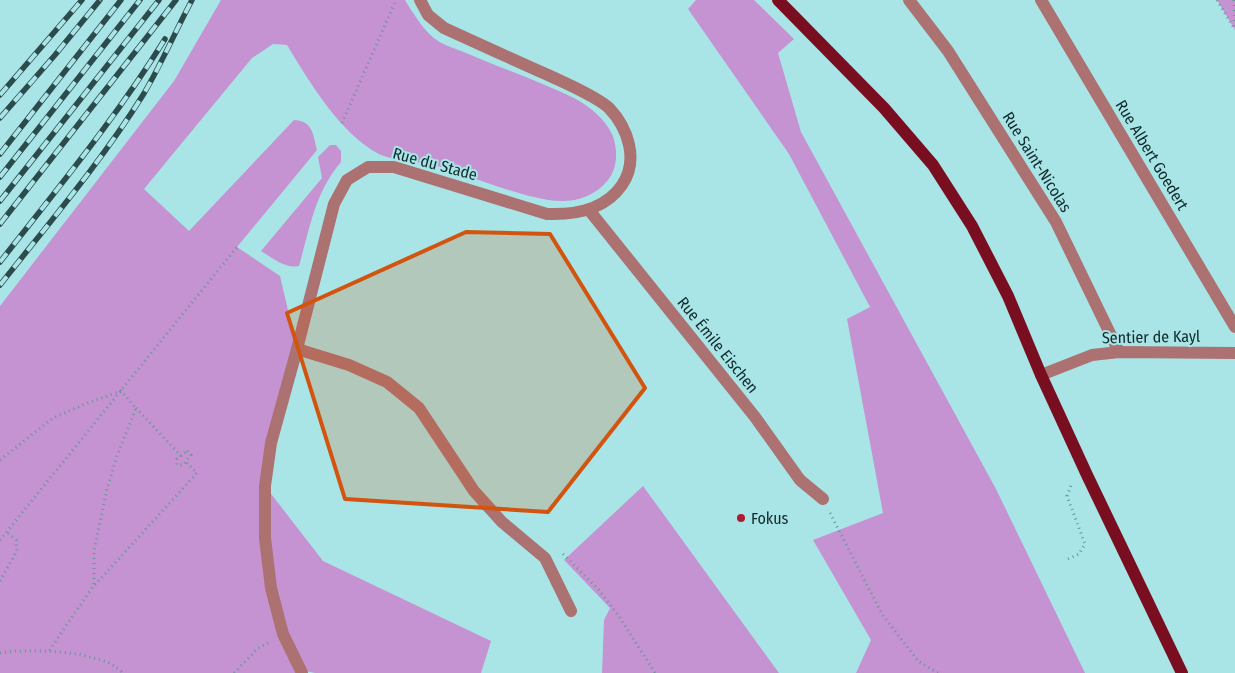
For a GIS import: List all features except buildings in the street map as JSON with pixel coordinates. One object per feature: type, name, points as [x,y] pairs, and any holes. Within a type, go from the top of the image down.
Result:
[{"type":"main road","points":[[778,0],[884,108],[933,165],[972,226],[1008,296],[1041,375],[1182,673]]},
{"type":"street","name":"Rue du Stade","points":[[302,673],[283,634],[271,588],[265,538],[265,486],[271,443],[334,204],[347,180],[368,167],[394,167],[547,214],[568,214],[589,210],[608,200],[622,185],[629,168],[630,148],[624,128],[608,107],[576,88],[444,28],[428,15],[420,0]]},
{"type":"street","name":"Rue Saint-Nicolas","points":[[909,0],[948,51],[1056,222],[1119,352]]},
{"type":"street","name":"Rue Albert Goedert","points":[[1041,0],[1235,326]]},
{"type":"street","name":"Rue Émile Eischen","points":[[589,210],[755,417],[800,480],[823,499]]},
{"type":"street","points":[[297,349],[349,365],[387,382],[419,408],[474,491],[502,522],[545,558],[571,611]]},
{"type":"street","name":"Sentier de Kayl","points":[[1041,375],[1092,355],[1119,352],[1235,353]]},
{"type":"path","points":[[342,123],[396,0]]},
{"type":"path","points":[[1217,0],[1235,29]]},
{"type":"path","points":[[1234,0],[1235,29]]},
{"type":"path","points":[[0,540],[237,247]]},
{"type":"path","points":[[122,391],[180,456]]},
{"type":"path","points":[[0,460],[53,418],[122,391]]},
{"type":"path","points":[[94,585],[94,552],[107,489],[117,456],[136,408]]},
{"type":"path","points":[[187,451],[191,455],[186,462],[183,465],[177,465],[176,462],[187,451]]},
{"type":"path","points":[[49,651],[94,585],[197,473],[186,462]]},
{"type":"path","points":[[1068,559],[1079,554],[1085,544],[1067,496],[1073,481],[1088,475]]},
{"type":"path","points":[[823,499],[882,614],[918,661],[938,673]]},
{"type":"path","points":[[0,581],[18,551],[16,540],[7,532]]},
{"type":"path","points":[[567,557],[599,590],[620,618],[654,673]]},
{"type":"path","points":[[234,673],[258,648],[283,634]]},
{"type":"path","points":[[0,653],[49,651],[79,654],[108,662],[124,673]]},
{"type":"highlighted area","points":[[466,232],[550,234],[645,388],[548,512],[345,499],[287,313]]},
{"type":"shaded area","points":[[221,0],[405,0],[424,28],[438,41],[574,98],[596,113],[612,134],[616,158],[614,170],[608,180],[596,191],[584,197],[556,201],[542,199],[499,187],[438,166],[391,158],[379,154],[351,134],[327,106],[287,45],[273,44],[252,58],[144,189],[189,231],[294,120],[309,126],[317,150],[237,247],[280,276],[297,349],[265,486],[323,561],[491,641],[481,673],[315,673],[301,670],[302,673],[0,673],[0,306],[174,81]]},
{"type":"shaded area","points":[[696,0],[754,0],[794,39],[778,53],[801,132],[996,489],[1085,673],[856,673],[871,640],[813,540],[883,513],[847,319],[870,307],[789,154],[688,9]]},
{"type":"shaded area","points":[[1217,0],[1235,0],[1235,30]]},
{"type":"shaded area","points":[[330,145],[336,145],[341,151],[341,162],[319,198],[299,266],[289,266],[261,251],[322,178],[318,157]]},
{"type":"shaded area","points":[[643,486],[779,673],[602,673],[604,620],[610,608],[564,560]]},
{"type":"railway","points":[[0,95],[82,0]]},
{"type":"railway","points":[[0,118],[100,0]]},
{"type":"railway","points":[[0,154],[121,0]]},
{"type":"railway","points":[[0,177],[140,0]]},
{"type":"railway","points":[[0,201],[159,0]]},
{"type":"railway","points":[[0,224],[176,0]]},
{"type":"railway","points":[[0,285],[74,192],[127,120],[150,84],[192,0]]},
{"type":"railway","points":[[0,262],[127,97],[165,39]]},
{"type":"place","name":"Fokus","points":[[741,518]]}]
